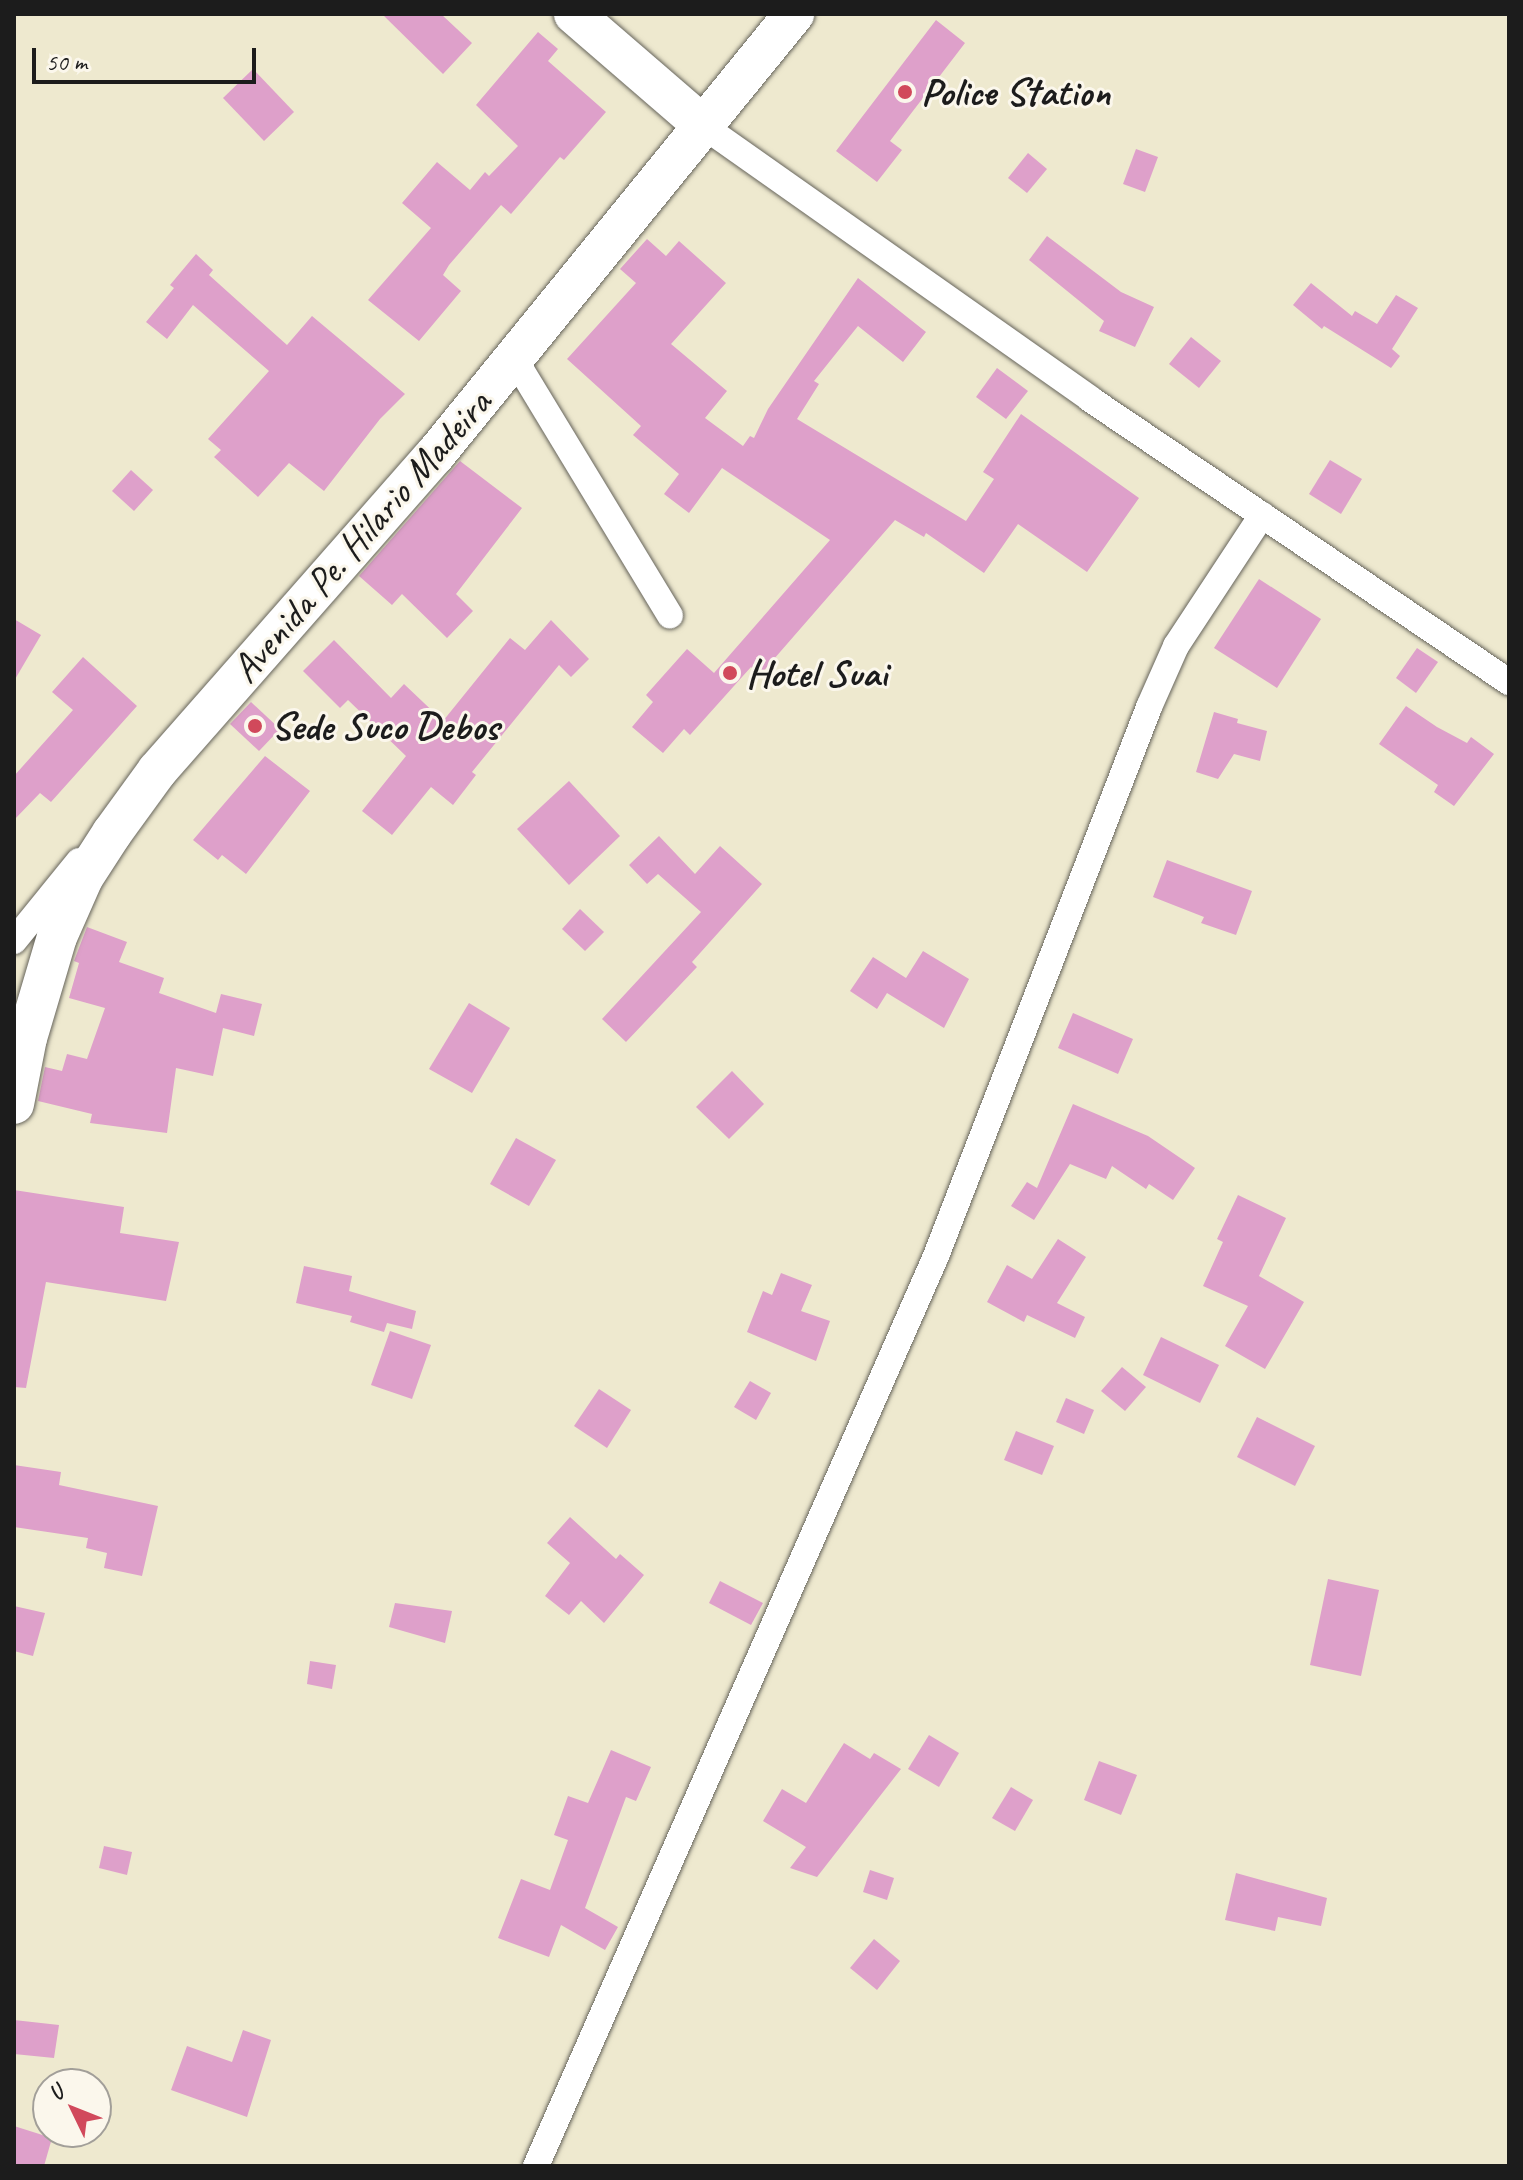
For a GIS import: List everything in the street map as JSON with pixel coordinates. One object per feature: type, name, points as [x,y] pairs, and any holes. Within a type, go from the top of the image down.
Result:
[{"type":"main road","points":[[574,14],[705,127]]},
{"type":"main road","name":"Avenida Pe. Hilario Madeira","points":[[14,1104],[20,1028],[57,937],[83,878],[157,771],[435,455],[794,14]]},
{"type":"street","points":[[705,127],[1090,399],[1509,682]]},
{"type":"street","points":[[514,358],[670,616]]},
{"type":"street","points":[[536,2166],[936,1256],[1149,707],[1176,646],[1262,515]]},
{"type":"street","points":[[14,941],[106,827],[157,771]]},
{"type":"building","points":[[382,14],[441,14],[472,43],[443,74]]},
{"type":"building","name":"Police Station","points":[[936,20],[965,43],[890,141],[902,150],[877,182],[836,151]]},
{"type":"building","points":[[538,32],[558,49],[548,61],[606,112],[564,160],[560,157],[511,214],[501,205],[449,265],[443,275],[461,291],[419,341],[368,300],[431,228],[402,203],[437,162],[470,190],[485,172],[489,176],[518,146],[476,105]]},
{"type":"building","points":[[253,69],[294,112],[264,141],[223,98]]},
{"type":"building","points":[[1136,149],[1158,157],[1145,192],[1123,184]]},
{"type":"building","points":[[1028,153],[1047,169],[1027,193],[1008,178]]},
{"type":"building","points":[[1047,236],[1121,292],[1154,307],[1135,347],[1099,331],[1104,321],[1029,260]]},
{"type":"building","points":[[647,239],[666,256],[679,241],[726,283],[671,344],[727,391],[705,418],[743,446],[750,436],[754,438],[768,409],[858,278],[926,332],[903,362],[858,326],[814,381],[819,384],[797,419],[966,521],[994,479],[983,472],[1021,414],[1139,498],[1087,572],[1018,524],[984,573],[926,533],[924,537],[895,520],[760,675],[751,667],[690,735],[684,729],[663,753],[632,727],[653,702],[646,695],[687,649],[714,673],[830,540],[722,468],[689,513],[664,494],[679,474],[633,435],[641,426],[567,359],[636,283],[620,269]]},
{"type":"building","points":[[196,254],[213,270],[209,275],[287,345],[312,316],[405,394],[380,419],[324,491],[289,463],[258,497],[214,457],[221,450],[208,439],[269,371],[193,305],[167,339],[146,322],[174,288],[170,285]]},
{"type":"building","points":[[1311,283],[1352,316],[1355,311],[1377,324],[1396,295],[1418,308],[1392,349],[1400,356],[1391,368],[1324,326],[1322,329],[1293,305]]},
{"type":"building","points":[[1191,337],[1221,361],[1199,388],[1169,364]]},
{"type":"building","points":[[997,368],[1028,391],[1006,419],[976,397]]},
{"type":"building","points":[[1330,460],[1362,479],[1341,514],[1309,494]]},
{"type":"building","points":[[460,461],[522,508],[456,594],[473,611],[447,638],[402,594],[392,605],[359,576]]},
{"type":"building","points":[[131,470],[153,490],[134,511],[112,491]]},
{"type":"building","points":[[1259,579],[1321,619],[1277,688],[1214,648]]},
{"type":"building","points":[[14,619],[41,635],[14,681]]},
{"type":"building","points":[[551,620],[589,659],[571,677],[559,665],[472,772],[476,775],[453,805],[431,787],[392,835],[362,811],[406,756],[348,700],[340,708],[303,671],[334,640],[391,698],[404,684],[443,721],[510,638],[525,650]]},
{"type":"building","points":[[1417,648],[1438,662],[1416,693],[1396,678]]},
{"type":"building","points":[[83,657],[137,706],[51,802],[40,793],[14,820],[14,776],[73,710],[52,692]]},
{"type":"building","name":"Sede Suco Debos","points":[[251,702],[280,729],[259,751],[230,724]]},
{"type":"building","points":[[1406,706],[1467,743],[1471,737],[1494,754],[1454,806],[1434,792],[1438,785],[1379,744]]},
{"type":"building","points":[[1214,712],[1238,719],[1237,723],[1267,731],[1260,761],[1234,754],[1218,779],[1196,772]]},
{"type":"building","points":[[265,756],[310,791],[246,874],[222,855],[218,860],[193,840]]},
{"type":"building","points":[[569,781],[620,836],[569,885],[517,829]]},
{"type":"building","points":[[659,836],[695,874],[720,846],[762,884],[692,962],[697,967],[626,1042],[602,1019],[701,912],[658,874],[647,884],[629,865]]},
{"type":"building","points":[[1167,860],[1252,891],[1236,935],[1201,923],[1204,917],[1153,897]]},
{"type":"building","points":[[580,909],[604,932],[585,951],[562,929]]},
{"type":"building","points":[[87,927],[127,942],[119,962],[164,978],[159,993],[216,1013],[221,994],[262,1004],[254,1036],[223,1028],[213,1076],[176,1068],[167,1133],[90,1123],[92,1114],[38,1101],[45,1067],[62,1071],[67,1054],[87,1059],[105,1008],[69,998],[79,963],[74,961]]},
{"type":"building","points":[[923,951],[969,979],[944,1028],[887,993],[877,1009],[850,991],[873,957],[906,978]]},
{"type":"building","points":[[469,1003],[510,1028],[472,1093],[429,1069]]},
{"type":"building","points":[[1073,1013],[1133,1039],[1118,1074],[1058,1048]]},
{"type":"building","points":[[732,1071],[764,1104],[729,1139],[696,1107]]},
{"type":"building","points":[[1073,1104],[1148,1136],[1195,1168],[1173,1200],[1149,1184],[1146,1189],[1112,1166],[1106,1179],[1070,1164],[1034,1220],[1011,1206],[1027,1182],[1037,1188]]},
{"type":"building","points":[[516,1138],[556,1160],[529,1206],[490,1184]]},
{"type":"building","points":[[14,1190],[124,1207],[120,1233],[179,1242],[166,1301],[46,1282],[26,1388],[14,1387]]},
{"type":"building","points":[[1238,1195],[1286,1218],[1259,1276],[1304,1302],[1265,1369],[1225,1346],[1248,1306],[1203,1286],[1223,1242],[1217,1239]]},
{"type":"building","points":[[1058,1239],[1086,1257],[1057,1303],[1085,1317],[1075,1338],[1027,1315],[1024,1322],[987,1302],[1007,1265],[1032,1279]]},
{"type":"building","points":[[304,1266],[352,1276],[349,1291],[416,1311],[412,1329],[387,1323],[384,1332],[350,1322],[352,1316],[296,1303]]},
{"type":"building","points":[[781,1273],[812,1285],[801,1311],[830,1321],[816,1361],[747,1332],[763,1291],[772,1295]]},
{"type":"building","points":[[390,1331],[431,1345],[412,1399],[371,1385]]},
{"type":"building","points":[[1161,1337],[1219,1365],[1200,1403],[1143,1375]]},
{"type":"building","points":[[1122,1367],[1146,1387],[1125,1411],[1101,1391]]},
{"type":"building","points":[[750,1381],[771,1393],[756,1420],[734,1407]]},
{"type":"building","points":[[599,1389],[631,1410],[607,1448],[574,1426]]},
{"type":"building","points":[[1066,1398],[1094,1410],[1084,1434],[1056,1422]]},
{"type":"building","points":[[1257,1417],[1315,1446],[1295,1486],[1237,1457]]},
{"type":"building","points":[[1016,1431],[1054,1446],[1042,1475],[1004,1460]]},
{"type":"building","points":[[14,1465],[61,1472],[59,1485],[158,1506],[142,1576],[104,1568],[107,1553],[86,1548],[88,1538],[14,1527]]},
{"type":"building","points":[[570,1517],[616,1559],[620,1554],[644,1575],[604,1623],[581,1601],[569,1615],[545,1596],[570,1563],[547,1543]]},
{"type":"building","points":[[1328,1579],[1379,1590],[1361,1676],[1310,1665]]},
{"type":"building","points":[[720,1581],[763,1603],[751,1625],[709,1603]]},
{"type":"building","points":[[395,1603],[452,1611],[445,1643],[389,1627]]},
{"type":"building","points":[[14,1606],[45,1613],[33,1656],[14,1651]]},
{"type":"building","points":[[310,1661],[336,1665],[332,1689],[307,1684]]},
{"type":"building","points":[[929,1735],[959,1753],[939,1787],[908,1769]]},
{"type":"building","points":[[844,1743],[870,1759],[874,1753],[901,1769],[817,1877],[790,1868],[806,1847],[763,1821],[782,1789],[806,1803]]},
{"type":"building","points":[[611,1750],[651,1767],[636,1801],[626,1797],[585,1908],[618,1927],[605,1950],[561,1925],[549,1957],[498,1938],[521,1879],[550,1890],[568,1840],[554,1835],[568,1796],[588,1803]]},
{"type":"building","points":[[1099,1761],[1137,1775],[1121,1815],[1084,1800]]},
{"type":"building","points":[[1011,1787],[1033,1800],[1015,1831],[992,1818]]},
{"type":"building","points":[[104,1846],[132,1852],[127,1875],[99,1868]]},
{"type":"building","points":[[870,1870],[894,1878],[887,1900],[863,1892]]},
{"type":"building","points":[[1236,1873],[1327,1898],[1321,1926],[1278,1917],[1275,1931],[1225,1920]]},
{"type":"building","points":[[874,1939],[900,1961],[877,1990],[850,1968]]},
{"type":"building","points":[[14,2020],[59,2025],[54,2058],[14,2054]]},
{"type":"building","points":[[243,2030],[271,2040],[247,2117],[171,2090],[187,2046],[232,2062]]},
{"type":"building","points":[[14,2126],[32,2132],[32,2148],[49,2148],[44,2166],[14,2166]]},
{"type":"place","name":"Police Station","points":[[905,92]]},
{"type":"place","name":"Hotel Suai","points":[[730,673]]},
{"type":"place","name":"Sede Suco Debos","points":[[255,726]]}]
